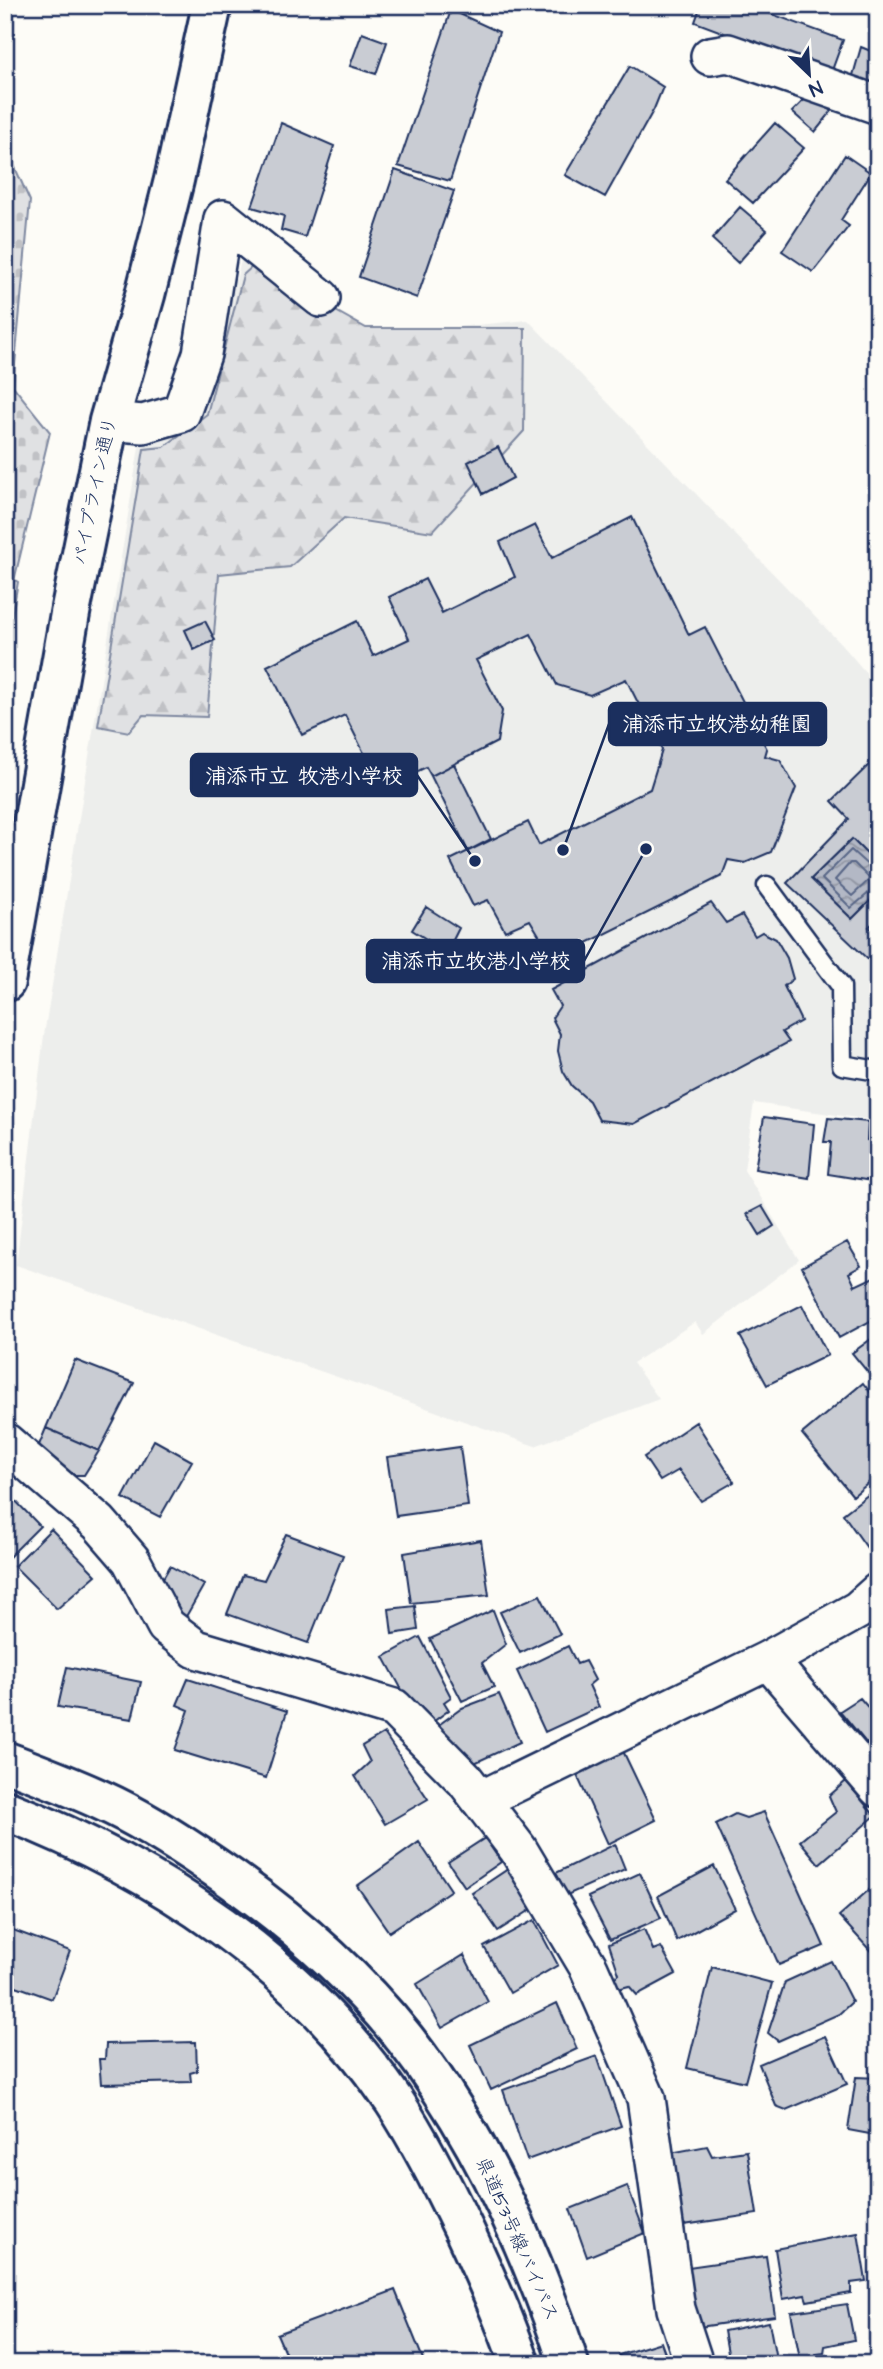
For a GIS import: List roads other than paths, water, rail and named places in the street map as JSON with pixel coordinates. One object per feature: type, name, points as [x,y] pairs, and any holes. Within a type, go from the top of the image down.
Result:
[{"type":"main road","name":"パイプライン通り","points":[[5,982],[71,608],[109,421],[145,295],[212,5]]},
{"type":"main road","name":"県道153号線バイパス","points":[[5,1761],[105,1801],[187,1849],[241,1885],[314,1943],[354,1983],[405,2039],[465,2129],[494,2181],[520,2238],[569,2364]]},
{"type":"main road","points":[[5,1810],[106,1854],[159,1884],[210,1916],[308,1999],[366,2063],[418,2142],[474,2252],[520,2364]]},
{"type":"street","points":[[710,55],[728,53],[878,104]]},
{"type":"street","points":[[109,421],[143,424],[181,414],[202,354],[223,219],[321,298]]},
{"type":"street","points":[[5,1442],[99,1523],[131,1560],[166,1626],[196,1649],[394,1708],[465,1780],[518,1849],[589,1968],[646,2098],[676,2309],[694,2364]]},
{"type":"street","points":[[481,1800],[768,1660],[858,1610],[878,1591]]},
{"type":"street","points":[[768,1660],[878,1788]]},
{"type":"lane","points":[[767,886],[841,986],[842,1065],[878,1071]]},
{"type":"water","points":[[852,839],[878,865],[878,893],[852,919],[811,879]]},
{"type":"place","name":"浦添市立牧港小学校","points":[[646,849]]},
{"type":"place","name":"浦添市立牧港幼稚園","points":[[563,850]]},
{"type":"place","name":"浦添市立 牧港小学校","points":[[475,861]]}]
